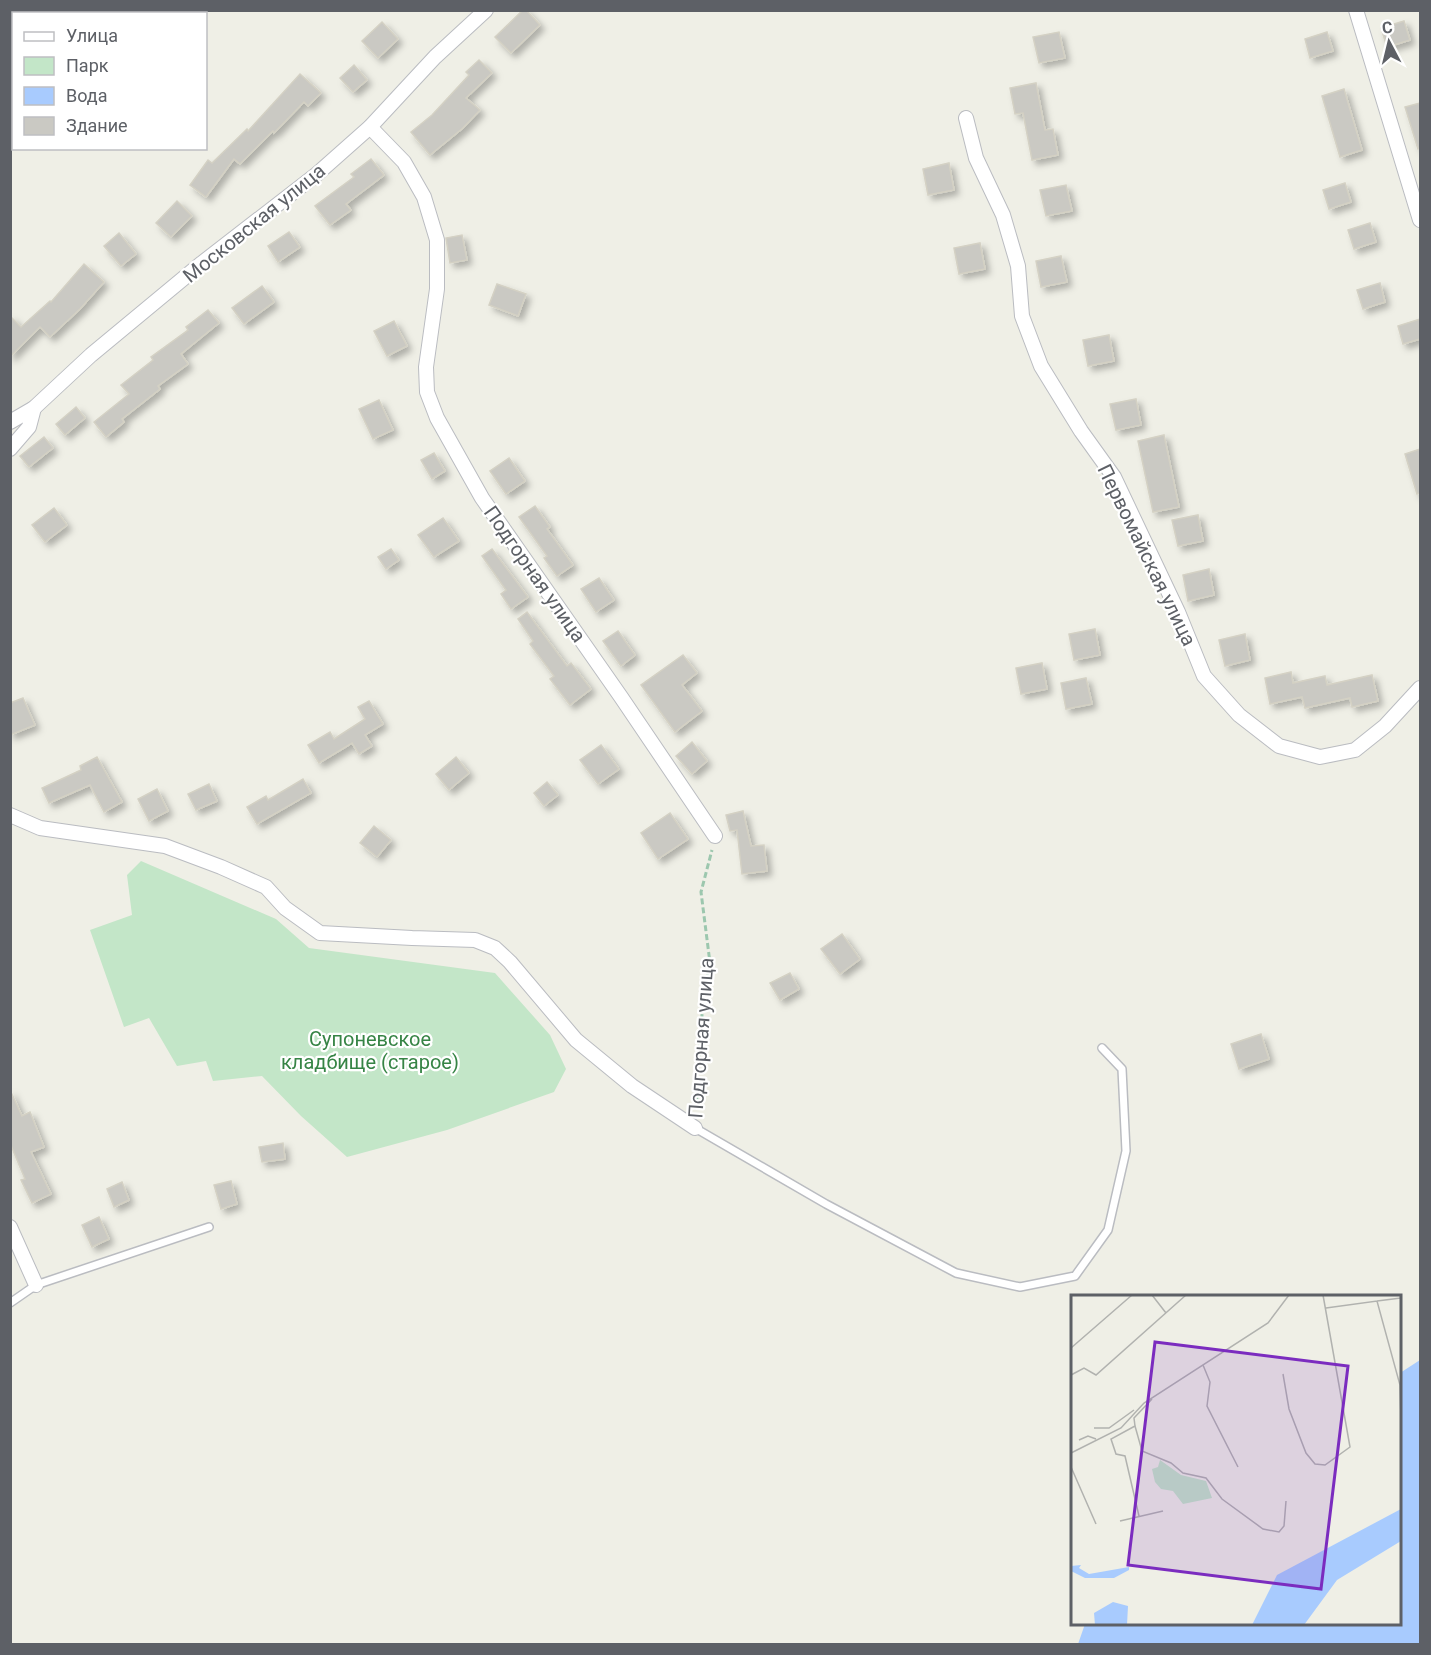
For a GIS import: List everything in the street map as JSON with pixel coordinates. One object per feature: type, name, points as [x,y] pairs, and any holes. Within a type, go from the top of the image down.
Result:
[{"type":"street","name":"Московская улица","points":[[10,422],[34,408],[90,356],[202,263],[316,174],[370,127],[435,57],[486,10]]},
{"type":"street","points":[[1356,10],[1420,220]]},
{"type":"street","name":"Первомайская улица","points":[[966,118],[976,158],[1003,215],[1018,266],[1022,316],[1041,366],[1081,431],[1114,477],[1178,612],[1204,676],[1239,715],[1279,746],[1320,757],[1354,750],[1385,726],[1420,688]]},
{"type":"street","name":"Подгорная улица","points":[[370,127],[404,162],[424,197],[437,240],[437,289],[426,367],[427,392],[437,418],[482,498],[715,836]]},
{"type":"street","points":[[10,449],[29,427],[34,408]]},
{"type":"street","name":"Подгорная улица","points":[[10,815],[40,828],[165,846],[187,854],[266,887],[285,908],[320,933],[475,940],[495,948],[510,962],[576,1040],[632,1086],[694,1128]]},
{"type":"street","points":[[10,1227],[36,1285]]},
{"type":"lane","points":[[694,1128],[826,1204],[956,1273],[1020,1287],[1075,1276],[1108,1230],[1126,1151],[1122,1069],[1102,1048]]},
{"type":"lane","points":[[10,1303],[36,1285],[209,1227]]},
{"type":"path","name":"Подгорная улица","points":[[694,1128],[702,999],[710,963],[701,892],[715,836]]},
{"type":"green space","name":"Супоневское кладбище (старое)","points":[[141,861],[276,919],[309,948],[495,973],[550,1035],[566,1069],[554,1092],[447,1130],[347,1157],[301,1116],[262,1076],[213,1081],[206,1061],[177,1066],[149,1018],[124,1027],[90,930],[132,915],[127,875]]},
{"type":"water","points":[[1420,1360],[1420,1644],[1078,1644],[1085,1625],[1401,1625],[1401,1372]]},
{"type":"building","points":[[523,10],[526,10],[540,25],[511,53],[495,37]]},
{"type":"building","points":[[1404,21],[1410,40],[1387,47],[1381,28]]},
{"type":"building","points":[[382,22],[398,39],[378,58],[362,41]]},
{"type":"building","points":[[1059,32],[1065,58],[1039,63],[1033,37]]},
{"type":"building","points":[[1327,32],[1333,51],[1310,58],[1305,39]]},
{"type":"building","points":[[479,60],[492,73],[466,98],[480,110],[463,128],[430,155],[411,132],[432,115],[469,75],[466,72]]},
{"type":"building","points":[[354,65],[367,80],[353,92],[340,78]]},
{"type":"building","points":[[300,74],[321,93],[308,106],[304,102],[240,164],[234,159],[206,197],[190,185],[208,160],[212,163],[247,129],[248,131]]},
{"type":"building","points":[[1036,83],[1045,130],[1053,129],[1058,155],[1032,160],[1023,113],[1015,114],[1010,88]]},
{"type":"building","points":[[1344,89],[1362,150],[1340,157],[1322,96]]},
{"type":"building","points":[[1420,103],[1420,148],[1418,149],[1405,107]]},
{"type":"building","points":[[371,159],[384,175],[346,204],[351,210],[330,225],[315,206],[354,177],[351,174]]},
{"type":"building","points":[[949,163],[954,190],[928,195],[923,169]]},
{"type":"building","points":[[1345,183],[1351,202],[1329,209],[1323,190]]},
{"type":"building","points":[[1066,185],[1072,211],[1046,216],[1040,190]]},
{"type":"building","points":[[177,201],[192,216],[171,237],[156,223]]},
{"type":"building","points":[[1370,223],[1376,242],[1354,249],[1348,230]]},
{"type":"building","points":[[289,232],[300,247],[278,262],[268,246]]},
{"type":"building","points":[[119,233],[136,254],[121,266],[104,246]]},
{"type":"building","points":[[462,235],[467,260],[450,263],[446,238]]},
{"type":"building","points":[[980,243],[985,269],[959,274],[954,248]]},
{"type":"building","points":[[1061,256],[1067,282],[1041,287],[1036,261]]},
{"type":"building","points":[[84,264],[104,282],[50,337],[40,327],[10,357],[10,316],[21,327],[51,302]]},
{"type":"building","points":[[1380,283],[1385,302],[1363,309],[1357,290]]},
{"type":"building","points":[[497,284],[526,294],[518,316],[489,305]]},
{"type":"building","points":[[262,286],[274,302],[244,324],[232,308]]},
{"type":"building","points":[[208,310],[219,323],[181,354],[188,364],[158,386],[160,389],[122,419],[124,422],[106,437],[94,422],[129,394],[121,385],[153,360],[151,357],[188,330],[186,327]]},
{"type":"building","points":[[1420,319],[1420,339],[1403,344],[1398,326]]},
{"type":"building","points":[[394,321],[407,346],[387,356],[374,331]]},
{"type":"building","points":[[1109,335],[1114,361],[1088,366],[1083,340]]},
{"type":"building","points":[[1136,399],[1141,425],[1116,430],[1110,404]]},
{"type":"building","points":[[379,400],[393,430],[373,439],[359,409]]},
{"type":"building","points":[[76,407],[85,418],[65,435],[56,424]]},
{"type":"building","points":[[1164,435],[1179,507],[1153,512],[1138,441]]},
{"type":"building","points":[[44,437],[53,448],[29,467],[20,456]]},
{"type":"building","points":[[1420,449],[1420,493],[1417,494],[1405,454]]},
{"type":"building","points":[[434,453],[445,471],[432,479],[421,460]]},
{"type":"building","points":[[509,458],[525,481],[506,494],[490,471]]},
{"type":"building","points":[[535,506],[550,527],[547,529],[573,565],[557,576],[544,558],[547,556],[519,517]]},
{"type":"building","points":[[54,508],[67,525],[45,542],[32,525]]},
{"type":"building","points":[[1198,515],[1203,541],[1178,546],[1172,520]]},
{"type":"building","points":[[443,518],[459,541],[434,557],[418,535]]},
{"type":"building","points":[[391,549],[399,560],[386,569],[378,557]]},
{"type":"building","points":[[492,549],[528,597],[511,609],[501,594],[506,590],[482,556]]},
{"type":"building","points":[[1209,569],[1214,595],[1188,601],[1183,575]]},
{"type":"building","points":[[599,578],[614,600],[596,612],[581,589]]},
{"type":"building","points":[[527,612],[567,666],[571,663],[591,689],[570,705],[550,679],[554,676],[530,644],[533,641],[518,619]]},
{"type":"building","points":[[1095,629],[1100,655],[1074,660],[1069,634]]},
{"type":"building","points":[[618,631],[635,655],[621,666],[603,641]]},
{"type":"building","points":[[1245,634],[1250,660],[1225,666],[1219,640]]},
{"type":"building","points":[[683,655],[697,673],[682,685],[702,711],[675,732],[641,685]]},
{"type":"building","points":[[1042,663],[1047,689],[1021,694],[1016,668]]},
{"type":"building","points":[[1291,672],[1293,683],[1325,676],[1327,685],[1372,675],[1378,701],[1352,707],[1350,698],[1305,708],[1302,697],[1270,704],[1265,678]]},
{"type":"building","points":[[1086,678],[1092,704],[1066,709],[1061,683]]},
{"type":"building","points":[[23,698],[35,725],[10,735],[10,703]]},
{"type":"building","points":[[369,701],[383,724],[365,735],[372,746],[359,754],[352,743],[319,763],[308,745],[330,732],[334,739],[365,719],[358,707]]},
{"type":"building","points":[[692,742],[707,761],[692,774],[676,756]]},
{"type":"building","points":[[601,745],[619,769],[598,784],[580,760]]},
{"type":"building","points":[[97,757],[122,802],[104,812],[90,785],[49,803],[42,788],[81,770],[80,766]]},
{"type":"building","points":[[456,757],[469,773],[449,790],[436,774]]},
{"type":"building","points":[[303,779],[311,793],[257,824],[247,807],[266,796],[268,800]]},
{"type":"building","points":[[547,782],[558,795],[544,806],[534,793]]},
{"type":"building","points":[[209,784],[217,801],[196,810],[188,794]]},
{"type":"building","points":[[157,789],[168,811],[149,821],[138,799]]},
{"type":"building","points":[[743,811],[751,846],[764,845],[767,871],[742,874],[737,830],[730,831],[726,815]]},
{"type":"building","points":[[670,813],[688,839],[658,859],[641,833]]},
{"type":"building","points":[[374,826],[391,840],[377,857],[360,843]]},
{"type":"building","points":[[842,934],[860,959],[840,974],[821,949]]},
{"type":"building","points":[[790,973],[799,989],[780,1000],[770,983]]},
{"type":"building","points":[[1261,1034],[1269,1059],[1239,1069],[1231,1044]]},
{"type":"building","points":[[10,1090],[22,1116],[30,1112],[44,1147],[31,1152],[51,1194],[32,1203],[21,1180],[25,1179],[10,1143]]},
{"type":"building","points":[[283,1143],[285,1159],[262,1162],[259,1147]]},
{"type":"building","points":[[231,1181],[237,1204],[221,1209],[214,1185]]},
{"type":"building","points":[[122,1182],[129,1200],[114,1207],[107,1189]]},
{"type":"building","points":[[99,1217],[109,1239],[92,1247],[82,1225]]}]
